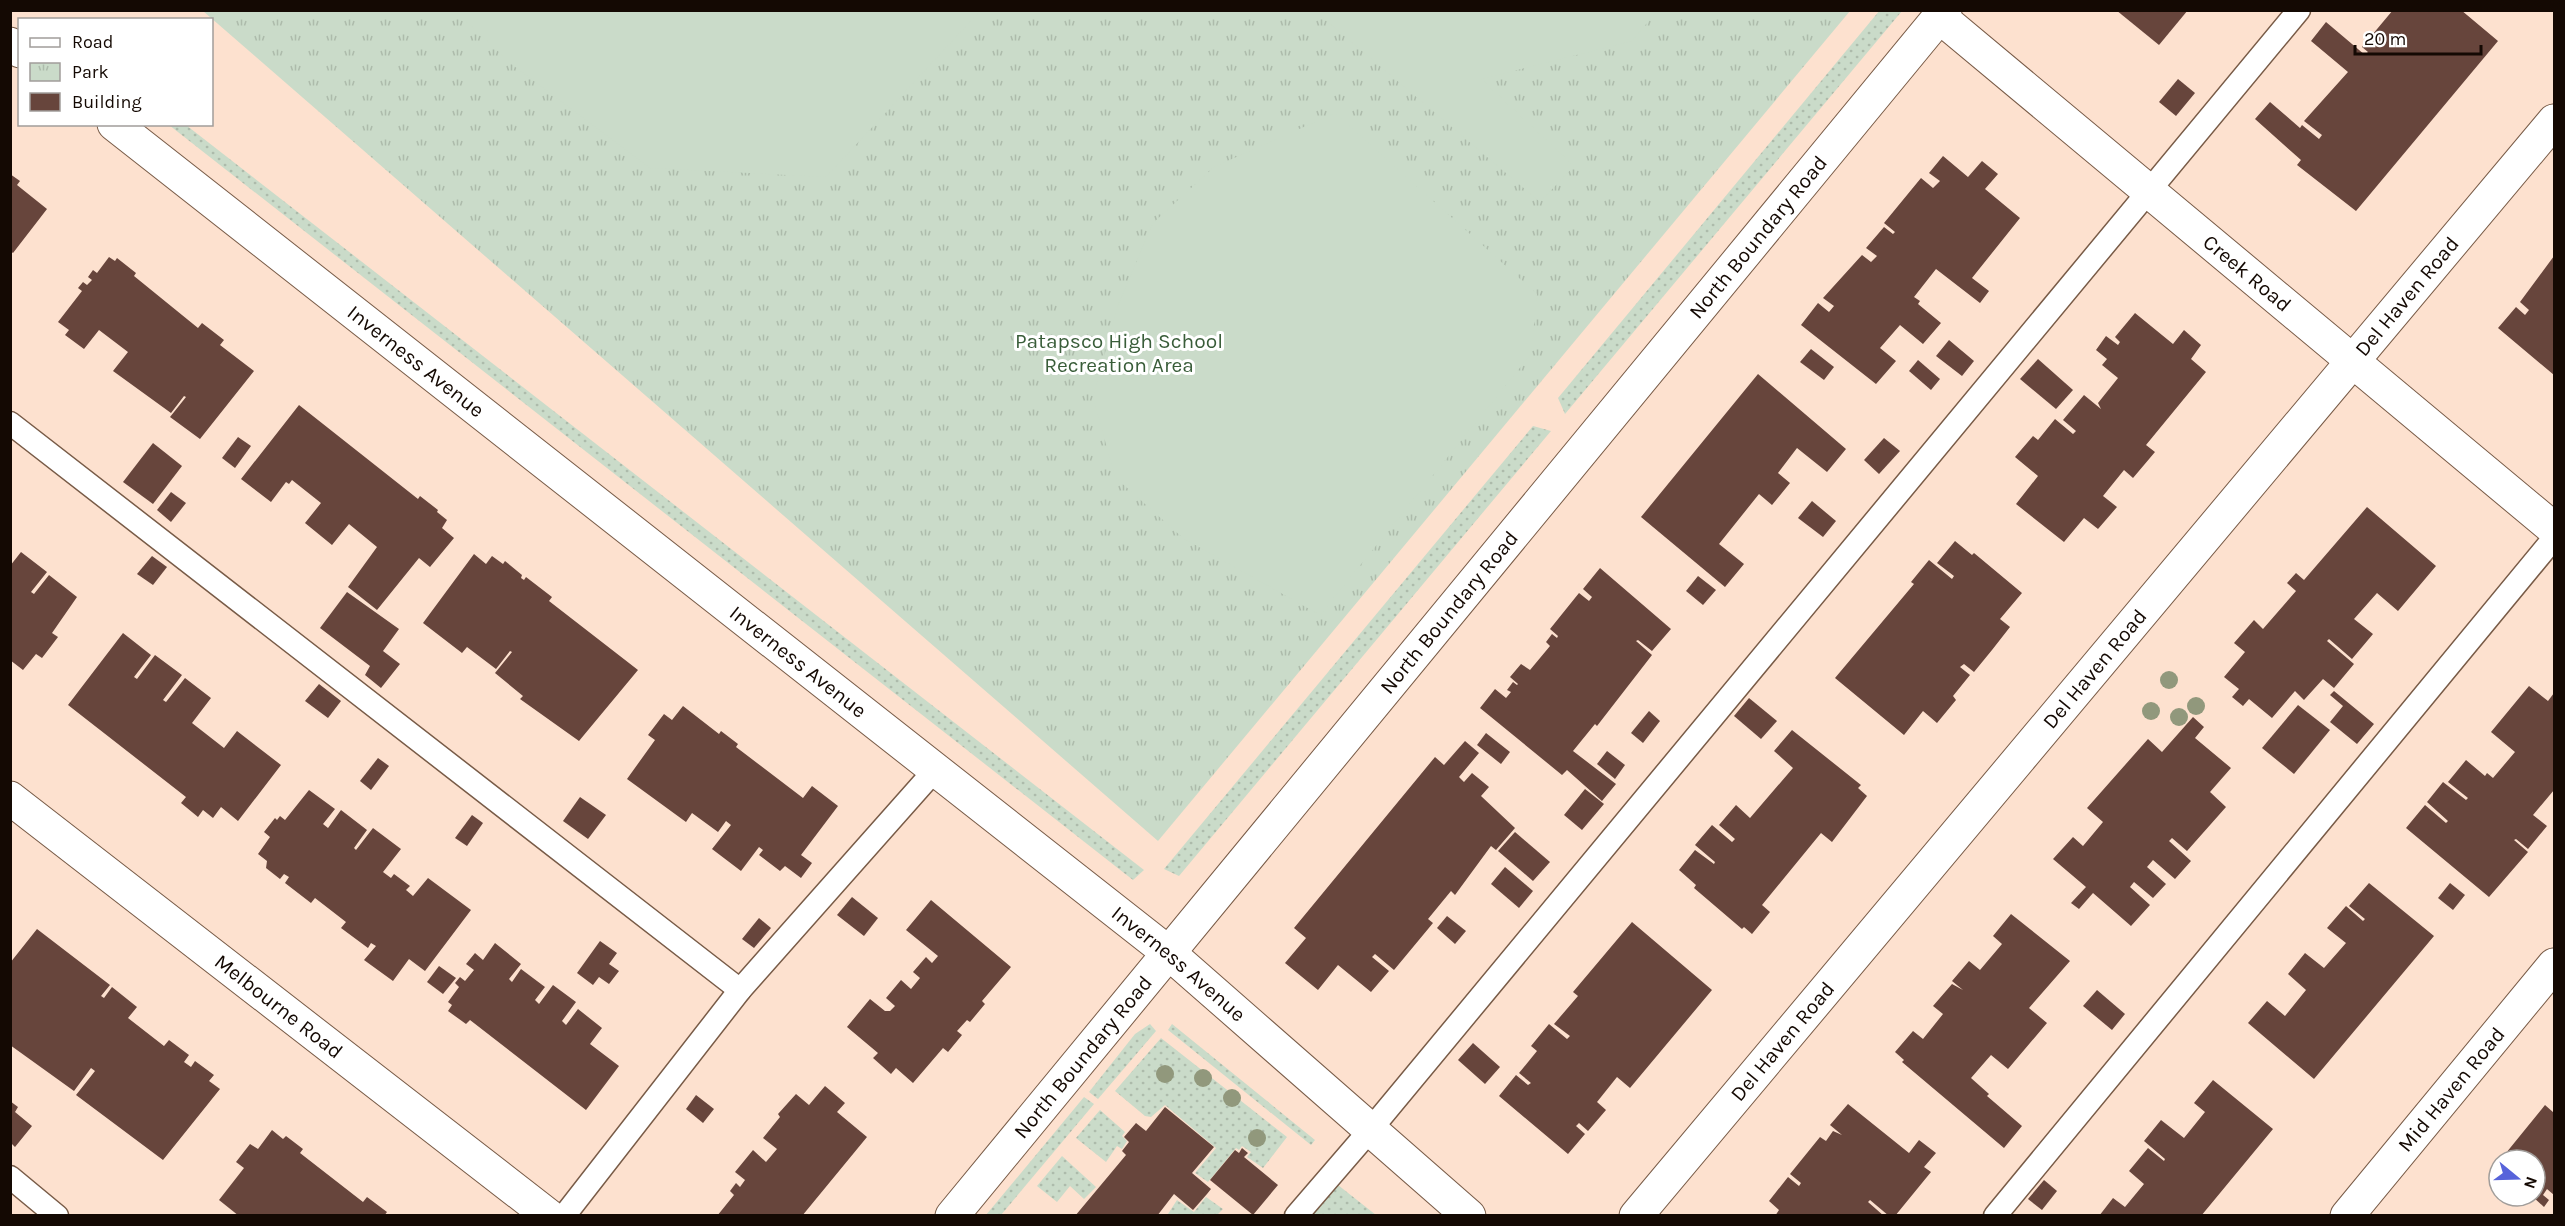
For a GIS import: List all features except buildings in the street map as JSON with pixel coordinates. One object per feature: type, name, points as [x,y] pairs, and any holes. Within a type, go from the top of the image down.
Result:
[{"type":"street","name":"Creek Road","points":[[1942,14],[2148,190],[2554,529]]},
{"type":"street","name":"North Boundary Road","points":[[952,1215],[1170,954],[1942,14]]},
{"type":"street","name":"Del Haven Road","points":[[1636,1215],[2554,121]]},
{"type":"street","name":"Inverness Avenue","points":[[117,126],[1170,954],[1469,1215]]},
{"type":"street","name":"Melbourne Road","points":[[10,798],[549,1215]]},
{"type":"street","name":"Mid Haven Road","points":[[2347,1215],[2554,965]]},
{"type":"lane","points":[[1296,1215],[1371,1129],[2299,10]]},
{"type":"lane","points":[[10,423],[740,990]]},
{"type":"lane","points":[[1995,1215],[2554,538]]},
{"type":"lane","points":[[564,1215],[740,990],[935,770]]},
{"type":"lane","points":[[10,1177],[57,1215]]},
{"type":"green space","points":[[1880,10],[1902,11],[1565,414],[1558,398]]},
{"type":"green space","name":"Patapsco High School Recreation Area","points":[[203,11],[1850,11],[1158,841]]},
{"type":"green space","points":[[455,11],[980,11],[826,177],[650,168],[514,66]]},
{"type":"green space","points":[[1315,11],[1657,11],[1632,41],[1481,79],[1574,166],[1540,202]]},
{"type":"green space","points":[[1335,113],[1537,294],[1531,354],[1320,615],[1183,538],[1115,477],[1093,397],[1118,305],[1153,223],[1214,167]]},
{"type":"green space","points":[[170,126],[187,126],[1144,870],[1133,880]]},
{"type":"green space","points":[[1533,426],[1551,431],[1179,876],[1164,869]]},
{"type":"green space","points":[[1150,1024],[1156,1031],[1098,1099],[1089,1092],[1135,1034]]},
{"type":"green space","points":[[1172,1024],[1315,1140],[1311,1145],[1168,1030]]},
{"type":"green space","points":[[1161,1038],[1287,1137],[1263,1168],[1247,1157],[1251,1152],[1242,1146],[1239,1150],[1236,1148],[1208,1182],[1195,1173],[1216,1148],[1165,1105],[1151,1117],[1145,1116],[1115,1091]]},
{"type":"green space","points":[[1084,1097],[1094,1104],[1001,1215],[986,1215]]},
{"type":"green space","points":[[1100,1110],[1125,1132],[1122,1136],[1127,1141],[1122,1149],[1117,1146],[1106,1162],[1076,1138]]},
{"type":"green space","points":[[1062,1156],[1096,1187],[1084,1199],[1070,1186],[1057,1202],[1037,1186]]},
{"type":"green space","points":[[1338,1185],[1376,1215],[1312,1216]]},
{"type":"green space","points":[[1206,1197],[1223,1209],[1217,1215],[1168,1214],[1177,1200],[1194,1212]]}]
